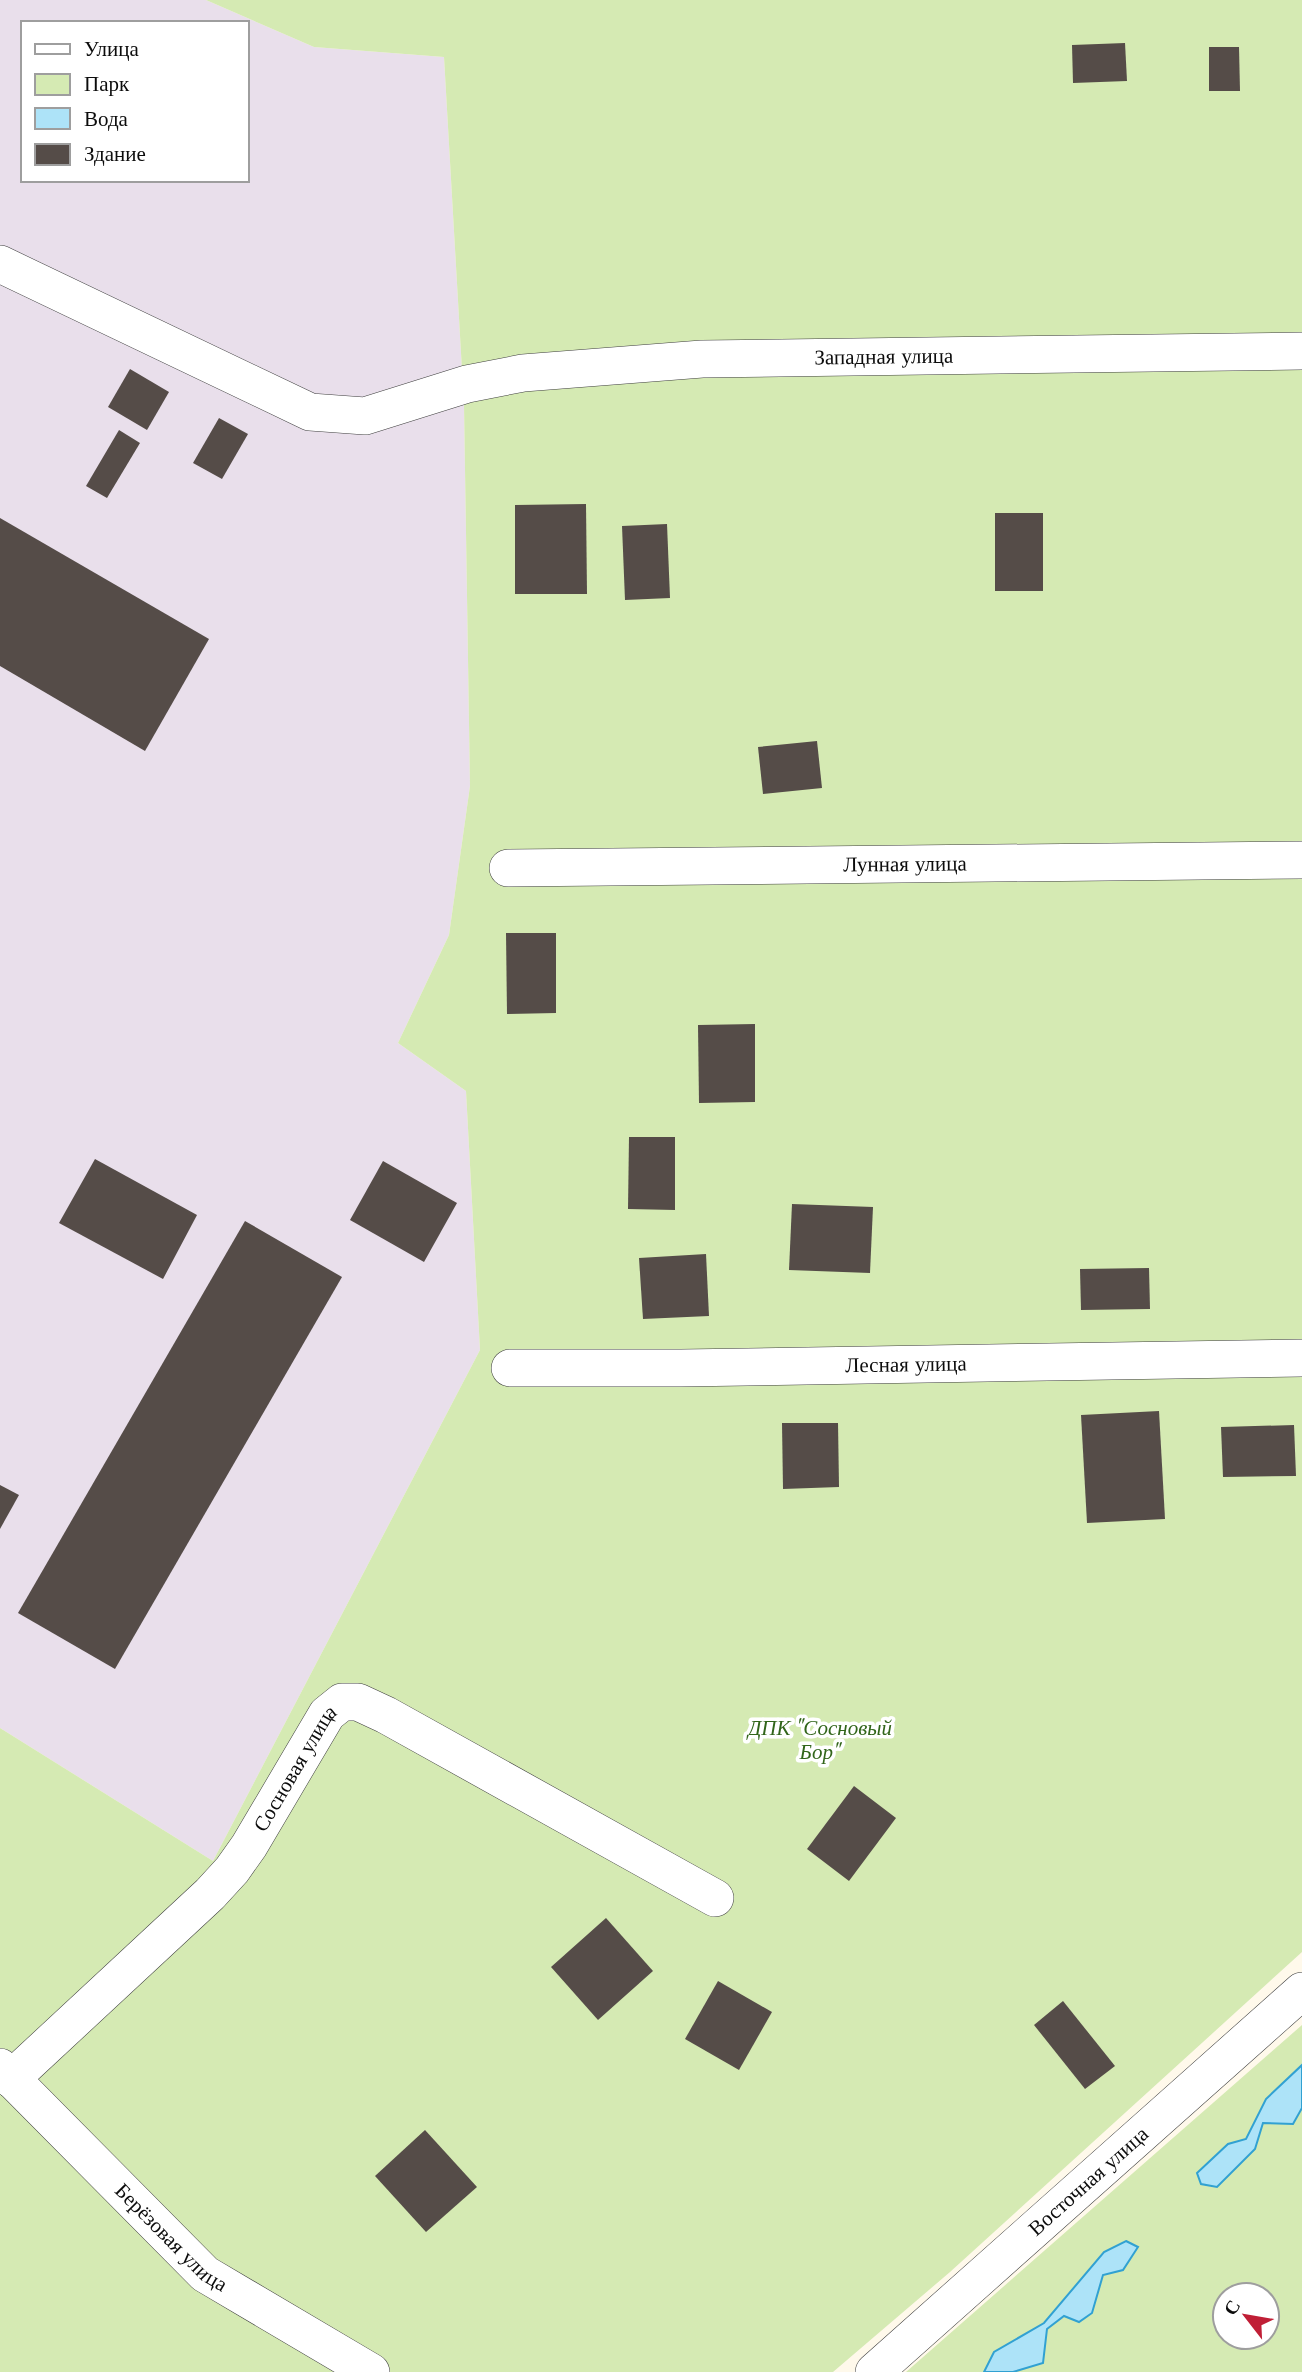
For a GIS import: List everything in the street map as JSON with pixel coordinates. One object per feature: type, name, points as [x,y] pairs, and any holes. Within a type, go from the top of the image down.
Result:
[{"type":"street","name":"Западная улица","points":[[0,264],[310,412],[365,416],[467,384],[523,373],[702,359],[1302,351]]},
{"type":"street","name":"Лунная улица","points":[[508,868],[780,863],[1302,860]]},
{"type":"street","name":"Лесная улица","points":[[510,1368],[835,1366],[1302,1358]]},
{"type":"street","name":"Сосновая улица","points":[[6,2073],[210,1894],[232,1870],[327,1714],[342,1702],[358,1702],[386,1715],[715,1898]]},
{"type":"street","name":"Восточная улица","points":[[874,2372],[1302,1991]]},
{"type":"street","name":"Берёзовая улица","points":[[6,2073],[205,2274],[371,2372]]},
{"type":"shaded area","points":[[0,0],[206,0],[314,47],[444,57],[464,405],[470,786],[449,935],[398,1043],[466,1091],[480,1350],[213,1861],[0,1728]]},
{"type":"green space","name":"ДПК \"Сосновый Бор\"","points":[[206,0],[1302,0],[1302,1952],[950,2272],[833,2372],[0,2372],[0,1728],[213,1861],[480,1350],[466,1091],[398,1043],[449,935],[470,786],[464,405],[444,57],[314,47]]},
{"type":"green space","points":[[1302,2025],[1302,2372],[906,2372]]},
{"type":"water","points":[[1302,2065],[1302,2108],[1293,2124],[1263,2123],[1255,2149],[1217,2187],[1201,2184],[1197,2173],[1228,2144],[1246,2139],[1266,2099]]},
{"type":"water","points":[[1126,2241],[1138,2247],[1123,2270],[1103,2275],[1092,2313],[1079,2322],[1064,2316],[1047,2329],[1043,2363],[1013,2372],[984,2372],[994,2352],[1044,2323],[1104,2252]]},
{"type":"building","points":[[1125,43],[1127,81],[1073,83],[1072,45]]},
{"type":"building","points":[[1209,47],[1239,47],[1240,91],[1209,91]]},
{"type":"building","points":[[130,369],[169,392],[147,430],[108,407]]},
{"type":"building","points":[[219,418],[248,434],[222,479],[193,463]]},
{"type":"building","points":[[119,430],[140,443],[107,498],[86,486]]},
{"type":"building","points":[[586,504],[587,594],[515,594],[515,505]]},
{"type":"building","points":[[995,513],[1043,513],[1043,591],[995,591]]},
{"type":"building","points":[[0,518],[209,639],[145,751],[0,666]]},
{"type":"building","points":[[667,524],[670,598],[625,600],[622,526]]},
{"type":"building","points":[[817,741],[822,788],[763,794],[758,747]]},
{"type":"building","points":[[506,933],[556,933],[556,1013],[507,1014]]},
{"type":"building","points":[[755,1024],[755,1102],[699,1103],[698,1025]]},
{"type":"building","points":[[629,1137],[675,1137],[675,1210],[628,1209]]},
{"type":"building","points":[[95,1159],[197,1215],[163,1279],[59,1223]]},
{"type":"building","points":[[383,1161],[457,1203],[424,1262],[350,1220]]},
{"type":"building","points":[[792,1204],[873,1207],[870,1273],[789,1270]]},
{"type":"building","points":[[245,1221],[342,1277],[115,1669],[18,1613]]},
{"type":"building","points":[[706,1254],[709,1316],[643,1319],[639,1258]]},
{"type":"building","points":[[1149,1268],[1150,1309],[1081,1310],[1080,1269]]},
{"type":"building","points":[[1159,1411],[1165,1519],[1087,1523],[1081,1415]]},
{"type":"building","points":[[782,1423],[838,1423],[839,1487],[783,1489]]},
{"type":"building","points":[[1294,1425],[1296,1476],[1223,1477],[1221,1427]]},
{"type":"building","points":[[0,1485],[19,1495],[0,1529]]},
{"type":"building","points":[[854,1786],[896,1818],[849,1881],[807,1849]]},
{"type":"building","points":[[606,1918],[653,1971],[598,2020],[551,1967]]},
{"type":"building","points":[[718,1981],[772,2012],[739,2070],[685,2039]]},
{"type":"building","points":[[1063,2001],[1115,2066],[1085,2089],[1034,2025]]},
{"type":"building","points":[[425,2130],[477,2187],[426,2232],[375,2176]]}]
